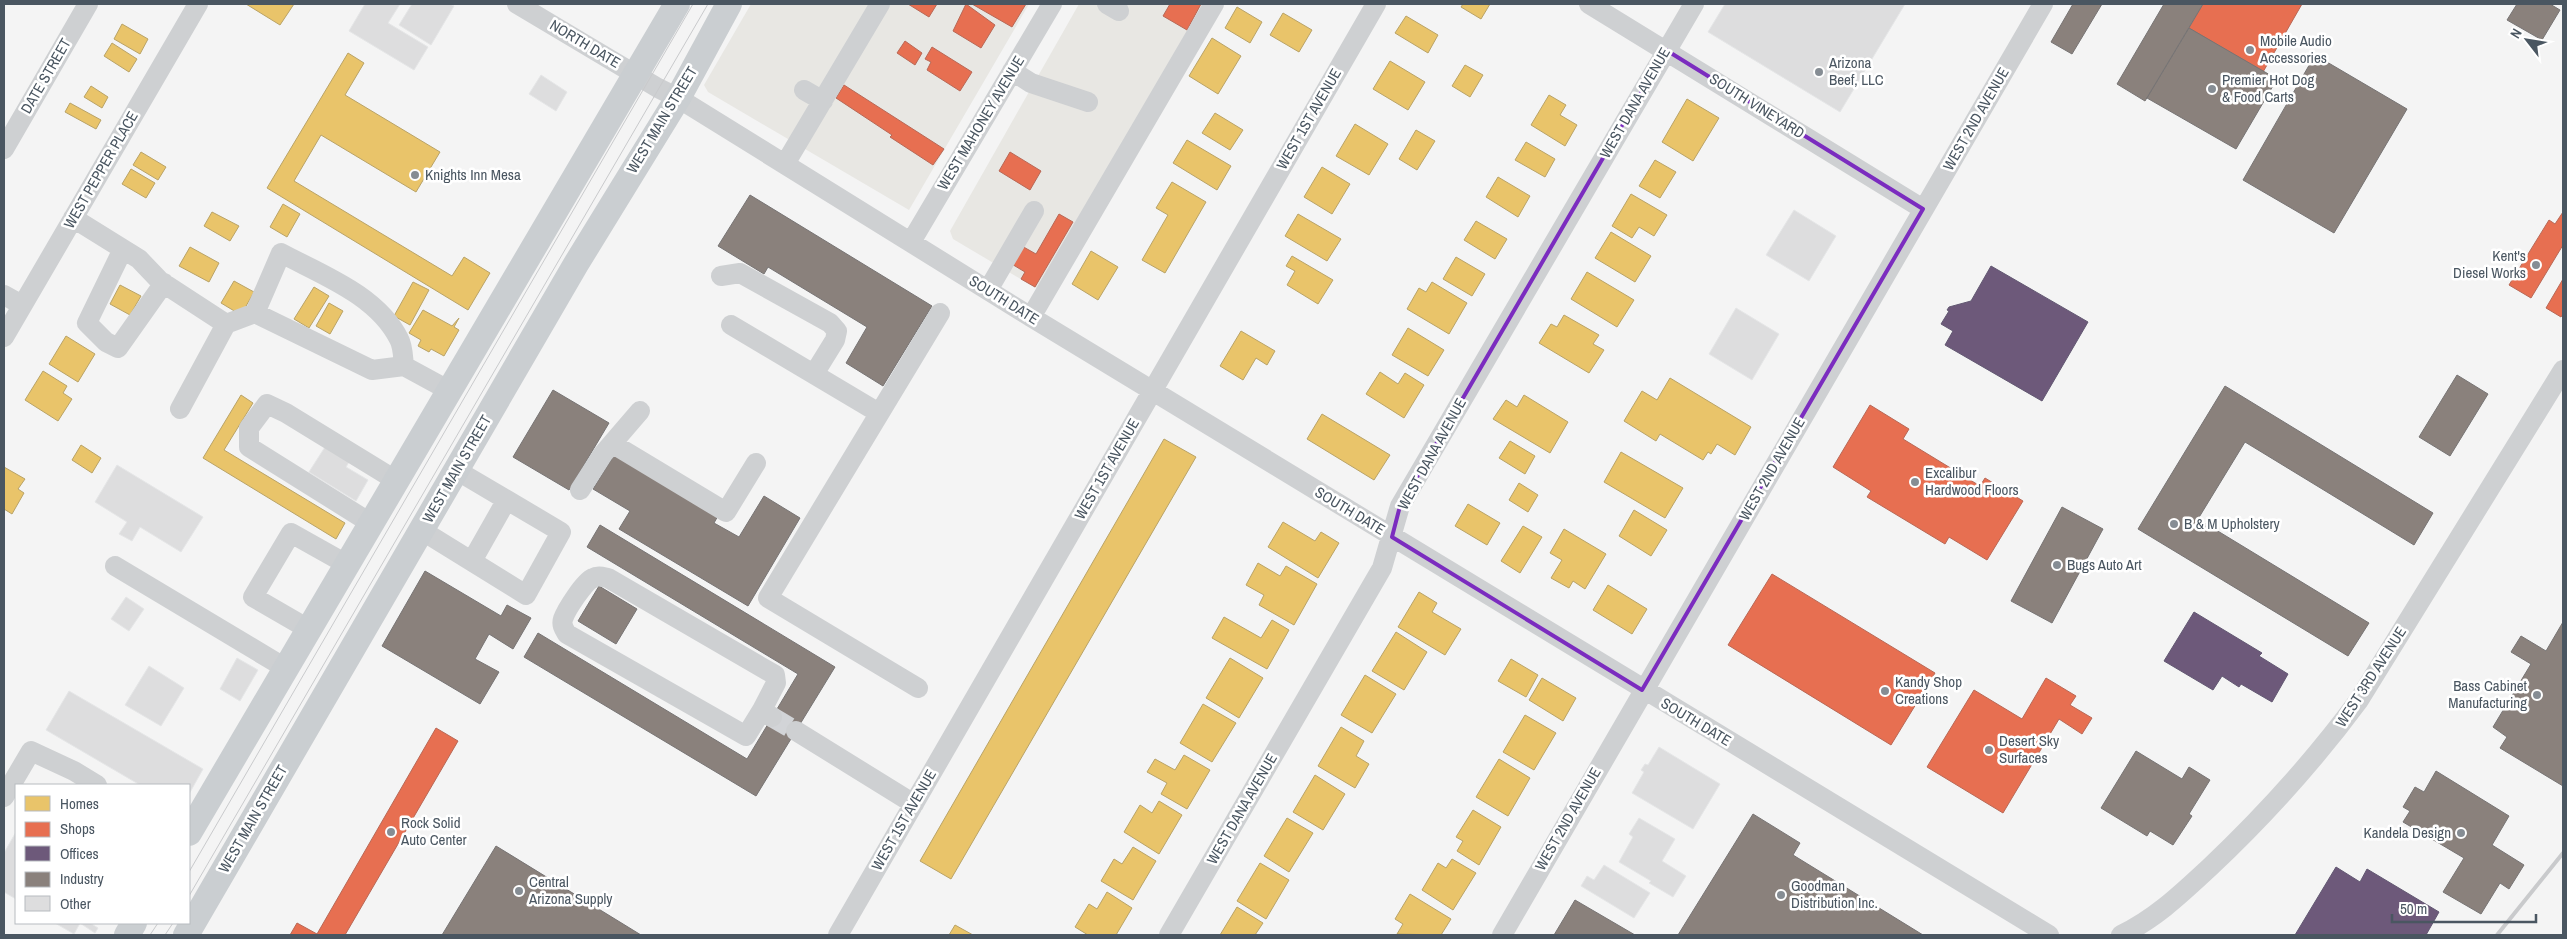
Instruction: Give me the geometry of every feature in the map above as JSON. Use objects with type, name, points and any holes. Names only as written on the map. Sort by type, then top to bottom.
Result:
[{"type":"main road","points":[[190,831],[450,391],[644,80],[677,4]]},
{"type":"main road","name":"WEST MAIN STREET","points":[[186,935],[576,264],[678,98],[729,4]]},
{"type":"main road","points":[[126,935],[133,924]]},
{"type":"street","name":"DATE STREET","points":[[4,149],[88,4]]},
{"type":"street","name":"WEST PEPPER PLACE","points":[[4,337],[198,4]]},
{"type":"street","name":"NORTH DATE","points":[[517,4],[644,80]]},
{"type":"street","points":[[785,164],[880,4]]},
{"type":"street","name":"WEST MAHONEY AVENUE","points":[[911,242],[1052,4]]},
{"type":"street","points":[[1031,317],[1214,4]]},
{"type":"street","name":"WEST 1ST AVENUE","points":[[838,935],[1376,4]]},
{"type":"street","name":"SOUTH VINEYARD","points":[[1589,4],[1923,209]]},
{"type":"street","name":"WEST DANA AVENUE","points":[[1169,935],[1382,568],[1400,506],[1694,4]]},
{"type":"street","name":"WEST 2ND AVENUE","points":[[1502,935],[1642,690],[2043,4]]},
{"type":"street","points":[[1012,71],[1032,83],[1088,102]]},
{"type":"street","name":"SOUTH DATE","points":[[644,80],[678,98],[1031,317],[1642,690],[2049,935]]},
{"type":"street","points":[[804,90],[823,101]]},
{"type":"street","points":[[988,290],[1034,211]]},
{"type":"street","points":[[73,218],[140,259],[164,283],[226,324]]},
{"type":"street","points":[[123,249],[87,323],[106,342],[118,348],[164,283]]},
{"type":"street","points":[[180,408],[226,324],[255,313],[281,253],[348,289],[385,317],[400,340],[404,366]]},
{"type":"street","points":[[721,276],[740,273],[756,280],[830,324],[837,331],[836,340],[814,374]]},
{"type":"street","points":[[4,295],[22,305]]},
{"type":"street","points":[[255,313],[372,370],[404,366],[450,391]]},
{"type":"street","points":[[918,688],[768,598],[940,314]]},
{"type":"street","points":[[730,325],[879,413]]},
{"type":"street","name":"WEST 3RD AVENUE","points":[[2121,935],[2134,929],[2177,898],[2250,830],[2321,752],[2359,700],[2563,370]]},
{"type":"street","points":[[372,524],[249,447],[249,428],[267,404],[286,412],[397,481]]},
{"type":"street","points":[[580,490],[603,454],[640,411]]},
{"type":"street","points":[[613,444],[726,512],[756,463]]},
{"type":"street","points":[[421,530],[526,594],[561,532],[456,470]]},
{"type":"street","points":[[472,561],[506,501]]},
{"type":"street","points":[[310,630],[253,597],[291,533],[348,565]]},
{"type":"street","points":[[115,566],[286,669]]},
{"type":"street","points":[[599,576],[608,578],[775,675],[776,683],[767,714],[746,736],[567,634],[563,628],[563,620],[584,586],[592,578],[599,576]]},
{"type":"street","points":[[796,730],[914,804]]},
{"type":"street","points":[[4,797],[31,751],[74,771],[95,784]]},
{"type":"highlighted area","points":[[1666,50],[1923,209],[1642,690],[1392,537],[1400,506]]},
{"type":"shaded area","points":[[751,4],[1029,4],[909,210],[708,92],[704,85]]},
{"type":"shaded area","points":[[1079,4],[1207,4],[1039,290],[953,239],[950,231]]},
{"type":"building: Homes","points":[[246,4],[294,4],[280,25]]},
{"type":"building: Homes","points":[[1463,4],[1490,4],[1481,19],[1461,7]]},
{"type":"building: Homes","points":[[1237,7],[1262,22],[1250,43],[1225,28]]},
{"type":"building: Homes","points":[[1283,13],[1312,30],[1299,52],[1270,35]]},
{"type":"building: Homes","points":[[1406,16],[1438,35],[1428,53],[1395,33]]},
{"type":"building: Homes","points":[[122,24],[148,39],[140,54],[114,39]]},
{"type":"building: Homes","points":[[1212,38],[1241,56],[1218,94],[1189,76]]},
{"type":"building: Homes","points":[[112,43],[137,59],[129,72],[104,56]]},
{"type":"building: Homes","points":[[348,53],[364,63],[345,95],[440,152],[416,192],[321,135],[294,181],[452,276],[464,257],[490,273],[468,310],[267,188]]},
{"type":"building: Homes","points":[[1390,61],[1425,82],[1408,110],[1373,89]]},
{"type":"building: Homes","points":[[1465,65],[1483,75],[1470,97],[1452,86]]},
{"type":"building: Homes","points":[[91,86],[108,97],[102,108],[84,97]]},
{"type":"building: Homes","points":[[1549,95],[1566,105],[1560,115],[1577,125],[1565,146],[1531,125]]},
{"type":"building: Homes","points":[[1687,99],[1719,118],[1693,161],[1662,142]]},
{"type":"building: Homes","points":[[70,103],[101,120],[96,129],[65,112]]},
{"type":"building: Homes","points":[[1215,113],[1243,130],[1230,150],[1202,133]]},
{"type":"building: Homes","points":[[1355,124],[1388,144],[1369,175],[1336,156]]},
{"type":"building: Homes","points":[[1416,130],[1435,141],[1417,170],[1399,159]]},
{"type":"building: Homes","points":[[1187,140],[1231,166],[1217,190],[1173,163]]},
{"type":"building: Homes","points":[[1526,142],[1555,159],[1545,177],[1515,160]]},
{"type":"building: Homes","points":[[141,152],[166,167],[158,180],[133,165]]},
{"type":"building: Homes","points":[[1655,160],[1676,172],[1660,198],[1639,186]]},
{"type":"building: Homes","points":[[1322,167],[1350,184],[1332,214],[1304,197]]},
{"type":"building: Homes","points":[[131,169],[155,183],[146,198],[122,184]]},
{"type":"building: Homes","points":[[1498,177],[1530,196],[1518,217],[1486,197]]},
{"type":"building: Homes","points":[[1172,182],[1206,202],[1165,273],[1142,260],[1168,215],[1156,208]]},
{"type":"building: Homes","points":[[1631,194],[1667,215],[1654,236],[1639,227],[1632,238],[1612,226]]},
{"type":"building: Homes","points":[[283,204],[300,214],[287,237],[270,227]]},
{"type":"building: Homes","points":[[212,212],[239,226],[230,241],[204,226]]},
{"type":"building: Homes","points":[[1298,214],[1341,239],[1327,261],[1285,236]]},
{"type":"building: Homes","points":[[1476,221],[1507,239],[1495,259],[1464,240]]},
{"type":"building: Homes","points":[[1611,232],[1651,256],[1635,282],[1595,258]]},
{"type":"building: Homes","points":[[190,247],[219,263],[209,282],[179,266]]},
{"type":"building: Homes","points":[[1091,251],[1118,267],[1098,300],[1072,284]]},
{"type":"building: Homes","points":[[1292,256],[1333,280],[1318,304],[1287,285],[1295,271],[1286,266]]},
{"type":"building: Homes","points":[[1456,257],[1485,274],[1472,296],[1443,279]]},
{"type":"building: Homes","points":[[1587,272],[1634,300],[1617,327],[1571,299]]},
{"type":"building: Homes","points":[[234,281],[254,292],[241,315],[221,303]]},
{"type":"building: Homes","points":[[413,282],[429,290],[410,325],[394,316]]},
{"type":"building: Homes","points":[[1432,282],[1467,303],[1449,334],[1407,309],[1419,288],[1426,292]]},
{"type":"building: Homes","points":[[120,285],[141,296],[130,315],[110,304]]},
{"type":"building: Homes","points":[[314,287],[329,296],[309,328],[294,319]]},
{"type":"building: Homes","points":[[329,303],[343,311],[330,334],[316,326]]},
{"type":"building: Homes","points":[[423,310],[452,326],[459,318],[454,327],[459,330],[444,356],[431,349],[429,352],[418,346],[421,340],[409,333]]},
{"type":"building: Homes","points":[[1564,315],[1599,335],[1593,344],[1604,350],[1589,373],[1539,343],[1551,324],[1557,327]]},
{"type":"building: Homes","points":[[1408,328],[1444,350],[1428,376],[1392,355]]},
{"type":"building: Homes","points":[[1241,331],[1275,351],[1267,365],[1256,358],[1243,380],[1220,366]]},
{"type":"building: Homes","points":[[66,336],[95,354],[78,382],[49,364]]},
{"type":"building: Homes","points":[[43,371],[67,386],[63,393],[72,399],[58,421],[25,400]]},
{"type":"building: Homes","points":[[1380,372],[1398,384],[1405,373],[1424,385],[1404,418],[1366,394]]},
{"type":"building: Homes","points":[[1670,378],[1751,427],[1735,455],[1717,444],[1711,454],[1708,452],[1703,460],[1660,434],[1656,441],[1624,421],[1642,391],[1657,400]]},
{"type":"building: Homes","points":[[241,395],[253,403],[224,450],[345,523],[336,539],[203,458]]},
{"type":"building: Homes","points":[[1524,395],[1568,422],[1550,453],[1493,419],[1506,400],[1517,407]]},
{"type":"building: Homes","points":[[1322,414],[1390,455],[1374,480],[1307,439]]},
{"type":"building: Homes","points":[[1164,439],[1196,457],[951,879],[920,861]]},
{"type":"building: Homes","points":[[1510,441],[1535,456],[1525,474],[1499,458]]},
{"type":"building: Homes","points":[[81,445],[101,458],[92,473],[72,460]]},
{"type":"building: Homes","points":[[1621,452],[1683,488],[1665,518],[1604,482]]},
{"type":"building: Homes","points":[[4,467],[25,479],[18,489],[24,493],[12,514],[4,509]]},
{"type":"building: Homes","points":[[1519,483],[1538,495],[1528,512],[1509,500]]},
{"type":"building: Homes","points":[[1468,504],[1500,523],[1487,545],[1455,526]]},
{"type":"building: Homes","points":[[1634,510],[1667,530],[1651,556],[1619,536]]},
{"type":"building: Homes","points":[[1283,522],[1315,541],[1321,532],[1339,543],[1318,578],[1268,547]]},
{"type":"building: Homes","points":[[1523,526],[1542,537],[1520,573],[1501,561]]},
{"type":"building: Homes","points":[[1564,529],[1606,554],[1585,589],[1573,581],[1569,588],[1551,578],[1562,560],[1550,553]]},
{"type":"building: Homes","points":[[1258,563],[1280,576],[1286,566],[1317,584],[1294,625],[1259,605],[1264,595],[1246,585]]},
{"type":"building: Homes","points":[[1608,585],[1647,609],[1632,634],[1593,610]]},
{"type":"building: Homes","points":[[1419,592],[1437,603],[1432,612],[1461,629],[1445,655],[1398,627]]},
{"type":"building: Homes","points":[[1224,617],[1261,638],[1272,620],[1289,630],[1267,669],[1212,638]]},
{"type":"building: Homes","points":[[1396,632],[1427,652],[1404,690],[1372,671]]},
{"type":"building: Homes","points":[[1230,658],[1263,678],[1239,718],[1206,698]]},
{"type":"building: Homes","points":[[1511,659],[1538,675],[1526,697],[1498,681]]},
{"type":"building: Homes","points":[[1365,675],[1396,694],[1372,733],[1341,715]]},
{"type":"building: Homes","points":[[1542,678],[1576,698],[1563,721],[1529,700]]},
{"type":"building: Homes","points":[[1203,704],[1236,723],[1212,762],[1180,743]]},
{"type":"building: Homes","points":[[1525,715],[1556,733],[1534,770],[1503,752]]},
{"type":"building: Homes","points":[[1341,727],[1364,741],[1356,756],[1369,764],[1355,788],[1318,766]]},
{"type":"building: Homes","points":[[1184,755],[1210,770],[1187,809],[1161,794],[1167,783],[1147,772],[1155,759],[1175,770]]},
{"type":"building: Homes","points":[[1499,759],[1530,778],[1508,816],[1476,797]]},
{"type":"building: Homes","points":[[1315,775],[1345,794],[1323,830],[1293,812]]},
{"type":"building: Homes","points":[[1159,801],[1182,815],[1159,854],[1124,832],[1140,805],[1152,813]]},
{"type":"building: Homes","points":[[1473,810],[1501,827],[1479,865],[1457,851],[1463,841],[1456,837]]},
{"type":"building: Homes","points":[[1287,818],[1313,833],[1289,872],[1264,856]]},
{"type":"building: Homes","points":[[1133,847],[1156,861],[1133,900],[1101,881],[1114,859],[1122,864]]},
{"type":"building: Homes","points":[[1452,859],[1476,873],[1453,910],[1422,890],[1438,863],[1446,868]]},
{"type":"building: Homes","points":[[1260,863],[1289,880],[1266,919],[1237,901]]},
{"type":"building: Homes","points":[[1107,892],[1132,908],[1116,935],[1088,935],[1075,927],[1089,904],[1097,909]]},
{"type":"building: Homes","points":[[1410,894],[1451,919],[1441,935],[1397,934],[1403,924],[1395,919]]},
{"type":"building: Homes","points":[[1237,907],[1263,923],[1255,935],[1220,935]]},
{"type":"building: Homes","points":[[955,925],[973,935],[949,935]]},
{"type":"building: Shops","points":[[908,4],[937,4],[929,17]]},
{"type":"building: Shops","points":[[966,4],[995,25],[981,48],[953,31]]},
{"type":"building: Shops","points":[[972,4],[1026,4],[1012,27]]},
{"type":"building: Shops","points":[[1170,4],[1201,4],[1187,30],[1163,16]]},
{"type":"building: Shops","name":"Mobile Audio Accessories","points":[[2203,4],[2302,4],[2263,72],[2189,28]]},
{"type":"building: Shops","points":[[905,41],[922,53],[915,65],[897,53]]},
{"type":"building: Shops","points":[[932,47],[972,72],[960,91],[927,70],[931,62],[925,59]]},
{"type":"building: Shops","points":[[844,85],[944,149],[933,165],[836,98]]},
{"type":"building: Shops","points":[[1010,152],[1041,171],[1030,190],[999,171]]},
{"type":"building: Shops","name":"Kent's Diesel Works","points":[[2563,212],[2563,245],[2531,298],[2509,285],[2549,220],[2555,224]]},
{"type":"building: Shops","points":[[1059,214],[1073,222],[1035,287],[1021,279],[1025,272],[1010,263],[1020,245],[1036,254]]},
{"type":"building: Shops","name":"Kent's Diesel Works","points":[[2563,279],[2563,314],[2561,317],[2546,308]]},
{"type":"building: Shops","name":"Excalibur Hardwood Floors","points":[[1870,405],[1909,429],[1903,439],[1980,486],[1985,478],[2023,501],[1987,560],[1949,537],[1945,544],[1867,497],[1871,491],[1833,467]]},
{"type":"building: Shops","points":[[1772,574],[1935,673],[1891,745],[1728,645]]},
{"type":"building: Shops","name":"Desert Sky Surfaces","points":[[2046,678],[2076,696],[2070,705],[2092,718],[2082,734],[2059,719],[2003,813],[1927,767],[1974,690],[2022,719]]},
{"type":"building: Shops","name":"Rock Solid Auto Center","points":[[436,728],[458,741],[345,935],[290,935],[297,923],[317,934]]},
{"type":"building: Offices","points":[[1991,266],[2088,322],[2042,401],[1945,345],[1953,331],[1941,324],[1949,311],[1947,310],[1949,307],[1971,301]]},
{"type":"building: Offices","points":[[2194,612],[2262,653],[2259,656],[2288,674],[2272,702],[2241,684],[2239,687],[2222,676],[2213,690],[2164,661]]},
{"type":"building: Offices","points":[[2336,867],[2360,882],[2367,869],[2439,912],[2426,935],[2295,935]]},
{"type":"building: Industry","points":[[2073,4],[2102,4],[2072,54],[2051,42]]},
{"type":"building: Industry","points":[[2164,4],[2203,4],[2145,101],[2117,84]]},
{"type":"building: Industry","points":[[2517,4],[2550,4],[2560,10],[2542,40],[2507,20]]},
{"type":"building: Industry","name":"Premier Hot Dog & Food Carts","points":[[2189,28],[2277,79],[2236,149],[2147,98]]},
{"type":"building: Industry","points":[[2315,55],[2407,109],[2334,233],[2243,180]]},
{"type":"building: Industry","points":[[750,195],[932,306],[883,386],[846,363],[867,327],[768,267],[764,274],[718,246]]},
{"type":"building: Industry","points":[[2457,375],[2488,394],[2450,456],[2419,437]]},
{"type":"building: Industry","name":"B & M Upholstery","points":[[2225,386],[2433,513],[2414,545],[2245,442],[2198,519],[2369,623],[2348,656],[2138,529]]},
{"type":"building: Industry","points":[[553,390],[609,423],[569,490],[513,457]]},
{"type":"building: Industry","points":[[616,452],[719,514],[714,523],[739,537],[764,496],[800,518],[748,606],[619,529],[630,511],[593,489]]},
{"type":"building: Industry","name":"Bugs Auto Art","points":[[2062,507],[2103,529],[2052,623],[2011,601]]},
{"type":"building: Industry","points":[[600,525],[835,667],[756,796],[524,657],[538,633],[747,759],[798,674],[587,547]]},
{"type":"building: Industry","points":[[425,571],[501,616],[507,605],[531,618],[513,649],[489,634],[475,659],[499,672],[480,704],[382,646]]},
{"type":"building: Industry","points":[[599,586],[637,609],[616,644],[578,621]]},
{"type":"building: Industry","name":"Bass Cabinet Manufacturing","points":[[2563,622],[2563,786],[2500,748],[2507,737],[2493,727],[2531,664],[2511,652],[2521,636],[2546,651]]},
{"type":"building: Industry","points":[[2136,751],[2182,779],[2189,767],[2210,780],[2189,814],[2192,816],[2173,845],[2150,831],[2147,836],[2101,808]]},
{"type":"building: Industry","name":"Kandela Design","points":[[2436,771],[2509,816],[2492,845],[2524,865],[2509,889],[2500,883],[2481,914],[2443,892],[2464,858],[2403,822],[2410,811],[2403,807],[2415,787],[2424,792]]},
{"type":"building: Industry","name":"Goodman Distribution Inc.","points":[[1753,814],[1800,843],[1793,855],[1923,935],[1678,935]]},
{"type":"building: Industry","name":"Central Arizona Supply","points":[[496,846],[641,935],[442,935]]},
{"type":"building: Industry","points":[[1575,900],[1635,935],[1554,935]]},
{"type":"building: Other","points":[[365,4],[400,4],[388,23],[428,47],[414,70],[349,31]]},
{"type":"building: Other","points":[[412,4],[450,4],[454,6],[431,45],[399,25]]},
{"type":"building: Other","name":"Arizona Beef, LLC","points":[[1725,4],[1905,4],[1840,112],[1708,32]]},
{"type":"building: Other","points":[[541,75],[567,92],[556,111],[529,94]]},
{"type":"building: Other","points":[[1794,210],[1836,236],[1809,281],[1766,255]]},
{"type":"building: Other","points":[[1736,308],[1779,334],[1752,380],[1709,354]]},
{"type":"building: Other","points":[[325,447],[349,462],[346,467],[368,480],[356,501],[309,472]]},
{"type":"building: Other","points":[[117,465],[203,517],[181,552],[140,527],[132,541],[119,534],[127,522],[95,502]]},
{"type":"building: Other","points":[[126,597],[144,609],[129,631],[111,619]]},
{"type":"building: Other","points":[[237,658],[258,670],[240,701],[220,689]]},
{"type":"building: Other","points":[[149,666],[184,688],[161,726],[125,705]]},
{"type":"building: Other","points":[[69,691],[203,769],[190,792],[190,784],[138,784],[46,730]]},
{"type":"building: Other","points":[[1659,747],[1720,784],[1693,829],[1632,793],[1644,772],[1641,770],[1645,764],[1648,765]]},
{"type":"building: Other","points":[[1639,818],[1675,839],[1662,861],[1686,876],[1673,897],[1619,862],[1633,837],[1629,834]]},
{"type":"building: Other","points":[[15,834],[15,898],[4,892],[4,853]]},
{"type":"building: Other","points":[[1604,865],[1650,893],[1634,918],[1581,886],[1587,876],[1594,880]]},
{"type":"building: Other","points":[[57,924],[79,924],[74,934]]},
{"type":"building: Other","points":[[82,924],[92,924],[98,928],[95,933]]},
{"type":"tunnel","points":[[772,717],[796,731]]},
{"type":"tram line","points":[[190,870],[693,4]]},
{"type":"tram line","points":[[190,894],[708,4]]},
{"type":"tram line","points":[[150,935],[157,924]]},
{"type":"tram line","points":[[165,935],[172,924]]},
{"type":"railway","points":[[2497,935],[2563,853]]},
{"type":"place","name":"Mobile Audio Accessories","points":[[2250,50]]},
{"type":"place","name":"Arizona Beef, LLC","points":[[1819,72]]},
{"type":"place","name":"Premier Hot Dog & Food Carts","points":[[2212,89]]},
{"type":"place","name":"Knights Inn Mesa","points":[[415,175]]},
{"type":"place","name":"Kent's Diesel Works","points":[[2536,265]]},
{"type":"place","name":"Excalibur Hardwood Floors","points":[[1915,482]]},
{"type":"place","name":"B & M Upholstery","points":[[2174,524]]},
{"type":"place","name":"Bugs Auto Art","points":[[2057,565]]},
{"type":"place","name":"Kandy Shop Creations","points":[[1885,691]]},
{"type":"place","name":"Bass Cabinet Manufacturing","points":[[2537,695]]},
{"type":"place","name":"Desert Sky Surfaces","points":[[1989,750]]},
{"type":"place","name":"Rock Solid Auto Center","points":[[391,832]]},
{"type":"place","name":"Kandela Design","points":[[2461,833]]},
{"type":"place","name":"Central Arizona Supply","points":[[519,891]]},
{"type":"place","name":"Goodman Distribution Inc.","points":[[1781,895]]}]
